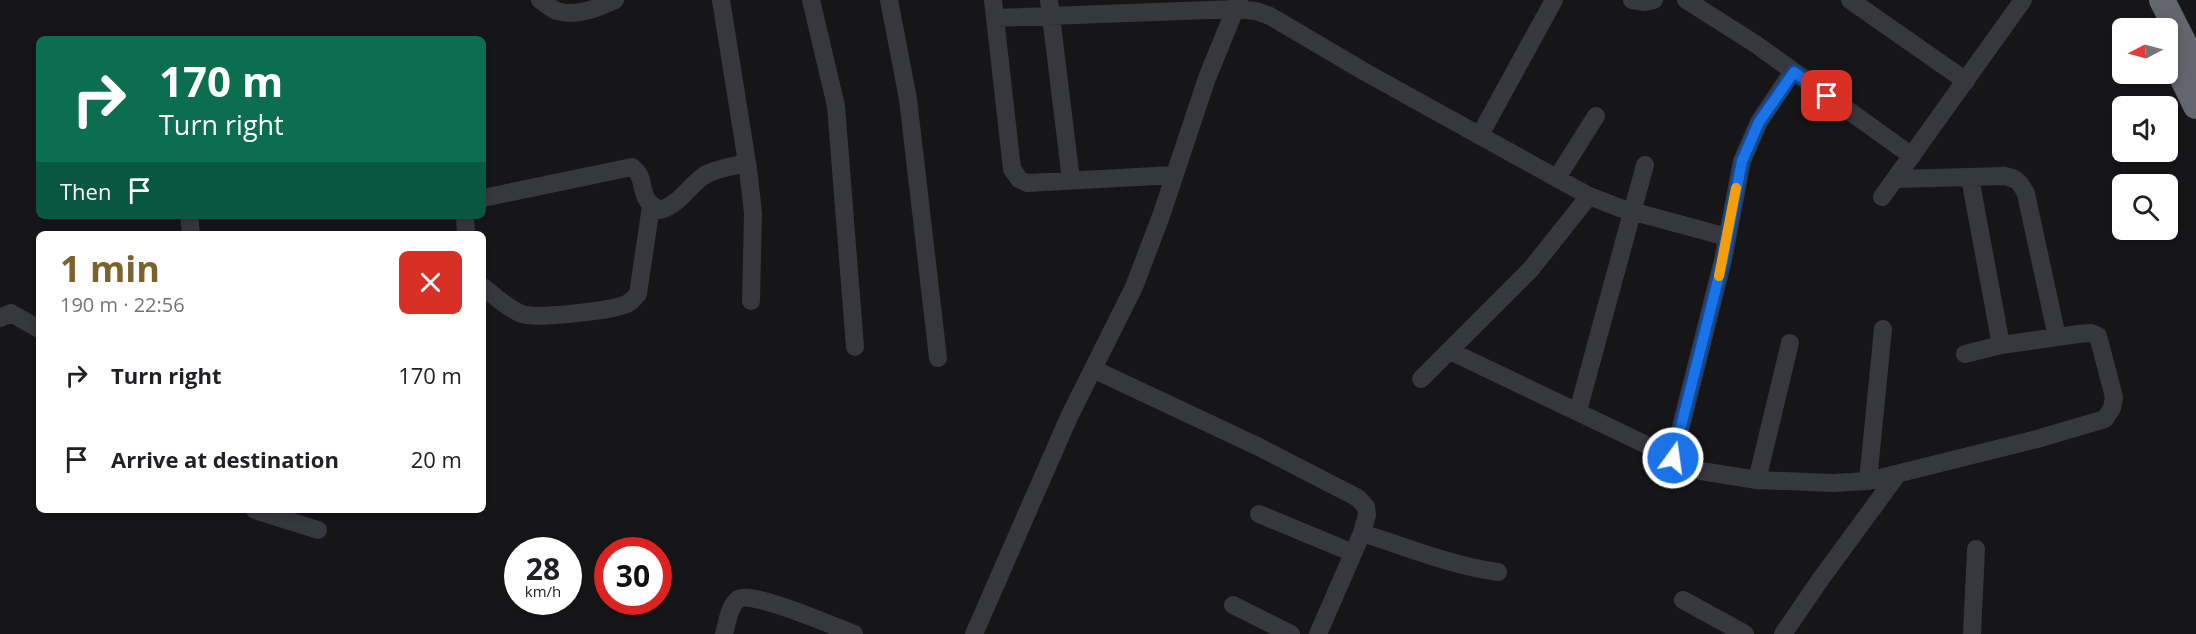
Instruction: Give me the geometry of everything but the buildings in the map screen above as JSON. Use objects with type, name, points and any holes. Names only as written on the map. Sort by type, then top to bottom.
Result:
[{"type":"highway","points":[[2144,0],[2153,18]]},
{"type":"highway","points":[[2162,0],[2183,52],[2196,106]]},
{"type":"street","points":[[540,0],[556,11],[571,12],[592,10],[615,0]]},
{"type":"street","points":[[721,0],[753,213],[751,301]]},
{"type":"street","points":[[811,0],[836,106],[855,347]]},
{"type":"street","points":[[889,0],[908,99],[938,358]]},
{"type":"street","points":[[1480,135],[1554,0]]},
{"type":"street","points":[[1632,0],[1645,2],[1654,0]]},
{"type":"street","points":[[1686,0],[1794,72],[1912,156]]},
{"type":"street","points":[[1850,0],[1966,81]]},
{"type":"street","points":[[1882,197],[2023,0]]},
{"type":"street","points":[[974,634],[1069,417],[1134,287],[1207,78],[1237,5]]},
{"type":"street","points":[[1174,175],[1027,183],[1019,179],[1012,169],[994,9],[1237,5],[1270,16],[1589,196],[1634,212],[1727,237]]},
{"type":"street","points":[[1050,8],[1071,180]]},
{"type":"street","points":[[1673,458],[1727,237],[1742,161],[1759,122],[1794,72]]},
{"type":"street","points":[[1557,178],[1596,116]]},
{"type":"street","points":[[486,197],[632,166],[638,171],[645,199],[651,206],[660,210],[673,206],[708,173],[747,163]]},
{"type":"street","points":[[1578,411],[1645,165]]},
{"type":"street","points":[[1896,179],[2004,176],[2021,183],[2026,194],[2057,337]]},
{"type":"street","points":[[1970,178],[2001,345]]},
{"type":"street","points":[[1421,379],[1531,269],[1589,196]]},
{"type":"street","points":[[486,289],[521,314],[533,315],[588,312],[632,301],[638,294],[651,206]]},
{"type":"street","points":[[0,318],[11,313],[36,327]]},
{"type":"street","points":[[1868,481],[1883,329]]},
{"type":"street","points":[[1450,351],[1701,471],[1757,480],[1833,483],[1868,481],[2037,439],[2105,419],[2112,408],[2114,397],[2098,336],[2091,333],[2001,345],[1965,354]]},
{"type":"street","points":[[1757,480],[1790,343]]},
{"type":"street","points":[[1093,369],[1258,447],[1358,498],[1366,507],[1367,515],[1362,533],[1318,634]]},
{"type":"street","points":[[1783,634],[1897,475]]},
{"type":"street","points":[[264,513],[318,530]]},
{"type":"street","points":[[1259,514],[1353,553]]},
{"type":"street","points":[[1362,533],[1479,570],[1498,572]]},
{"type":"street","points":[[1972,634],[1976,549]]},
{"type":"street","points":[[724,634],[731,608],[737,599],[746,596],[762,599],[854,634]]},
{"type":"street","points":[[1683,600],[1745,634]]},
{"type":"street","points":[[1233,605],[1291,634]]},
{"type":"slow traffic","points":[[1719,276],[1736,188]]},
{"type":"route","points":[[1673,458],[1723,260],[1736,188],[1749,141],[1759,122],[1794,72],[1827,96]]}]
